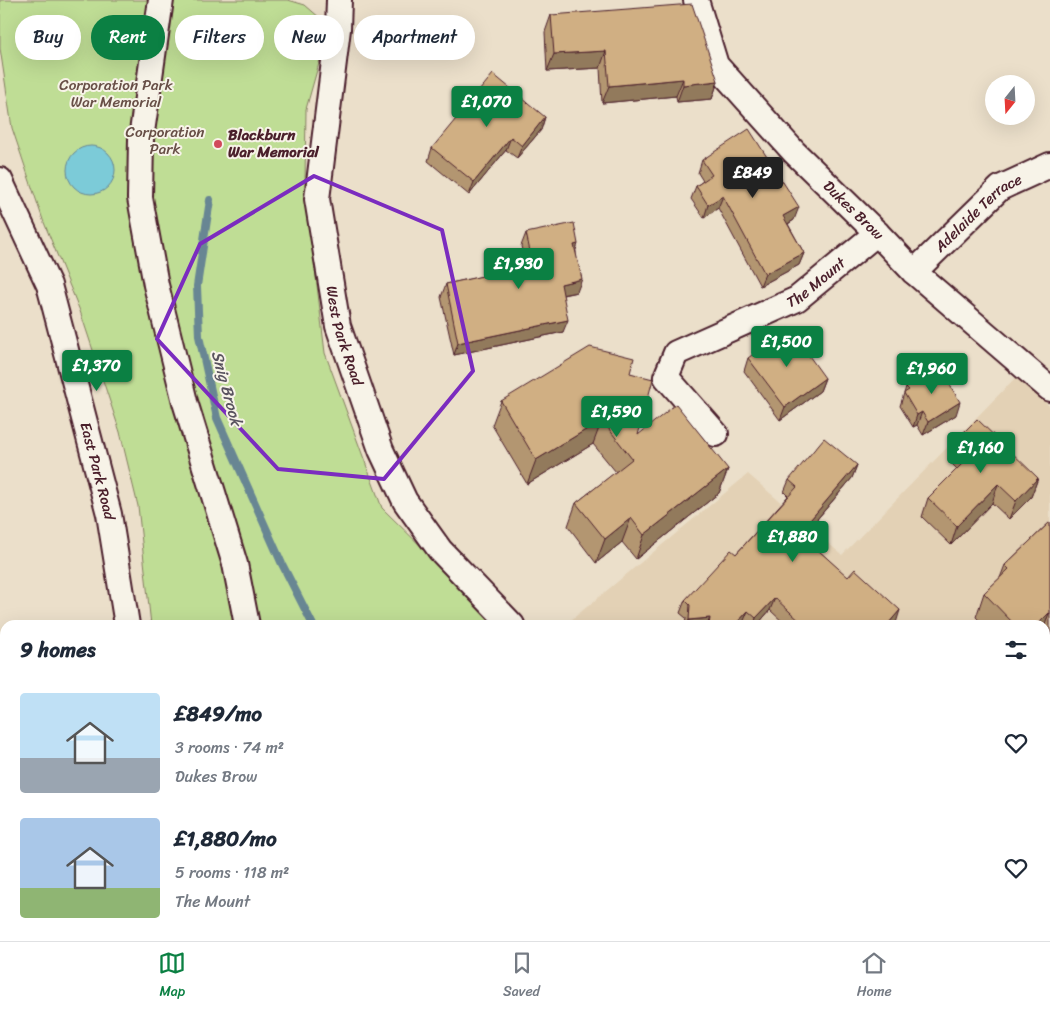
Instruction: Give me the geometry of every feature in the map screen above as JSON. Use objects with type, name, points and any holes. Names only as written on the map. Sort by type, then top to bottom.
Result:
[{"type":"street","points":[[161,0],[141,138],[140,198],[156,285],[185,402],[235,564],[245,620]]},
{"type":"street","name":"West Park Road","points":[[339,0],[338,30],[317,199],[338,326],[381,450],[405,500],[440,550],[507,620]]},
{"type":"street","name":"Dukes Brow","points":[[696,0],[716,65],[794,152],[914,272],[1050,389]]},
{"type":"street","name":"Adelaide Terrace","points":[[914,272],[1000,188],[1050,165]]},
{"type":"street","name":"East Park Road","points":[[0,180],[49,285],[109,514],[126,620]]},
{"type":"street","name":"The Mount","points":[[716,434],[666,377],[676,353],[797,299],[877,233]]},
{"type":"highlighted area","points":[[314,176],[442,230],[473,371],[384,479],[278,469],[157,339],[200,244]]},
{"type":"shaded area","points":[[1018,375],[1050,407],[1050,620],[571,620],[748,474],[842,555]]},
{"type":"green space","name":"Corporation Park","points":[[0,0],[288,0],[305,5],[317,15],[274,15],[274,60],[320,60],[306,109],[305,183],[325,353],[382,508],[496,620],[150,620],[138,506],[120,432],[80,311],[43,220],[12,128],[0,48]]},
{"type":"water","points":[[91,146],[100,148],[108,153],[113,161],[115,170],[113,179],[108,187],[100,192],[91,194],[82,192],[74,187],[69,179],[67,170],[69,161],[74,153],[82,148]]},
{"type":"building","points":[[692,4],[718,81],[683,85],[683,79],[609,86],[606,51],[554,54],[551,15]]},
{"type":"building","points":[[493,74],[545,117],[522,146],[511,137],[474,182],[432,148]]},
{"type":"building","points":[[749,129],[799,207],[783,216],[804,253],[765,274],[723,196],[708,205],[696,186],[712,175],[702,160]]},
{"type":"building","points":[[574,223],[578,244],[574,245],[582,279],[561,284],[568,320],[458,343],[446,284],[533,265],[526,233]]},
{"type":"building","points":[[789,328],[825,378],[785,407],[748,358]]},
{"type":"building","points":[[590,347],[634,358],[630,373],[653,379],[638,435],[676,404],[728,469],[644,535],[631,518],[605,539],[576,503],[632,459],[602,420],[536,460],[501,401]]},
{"type":"building","points":[[939,367],[960,402],[928,422],[922,412],[917,415],[904,393],[909,390],[906,387]]},
{"type":"building","points":[[977,419],[1038,478],[1016,501],[998,484],[957,526],[928,498],[970,456],[955,441]]},
{"type":"building","points":[[824,438],[857,465],[799,533],[848,577],[855,569],[900,610],[891,620],[799,620],[775,598],[756,618],[748,611],[740,620],[710,620],[710,618],[689,620],[690,605],[685,600],[731,550],[736,554],[797,487],[789,480]]},
{"type":"building","points":[[1050,522],[1050,614],[1042,620],[1010,620],[984,593],[1009,569],[1005,565]]},
{"type":"waterway","name":"Snig Brook","points":[[210,200],[197,286],[199,336],[217,418],[282,564],[310,620]]},
{"type":"place","name":"Blackburn War Memorial","points":[[218,144]]},
{"type":"park label","name":"Corporation Park War Memorial","points":[[116,94]]}]
